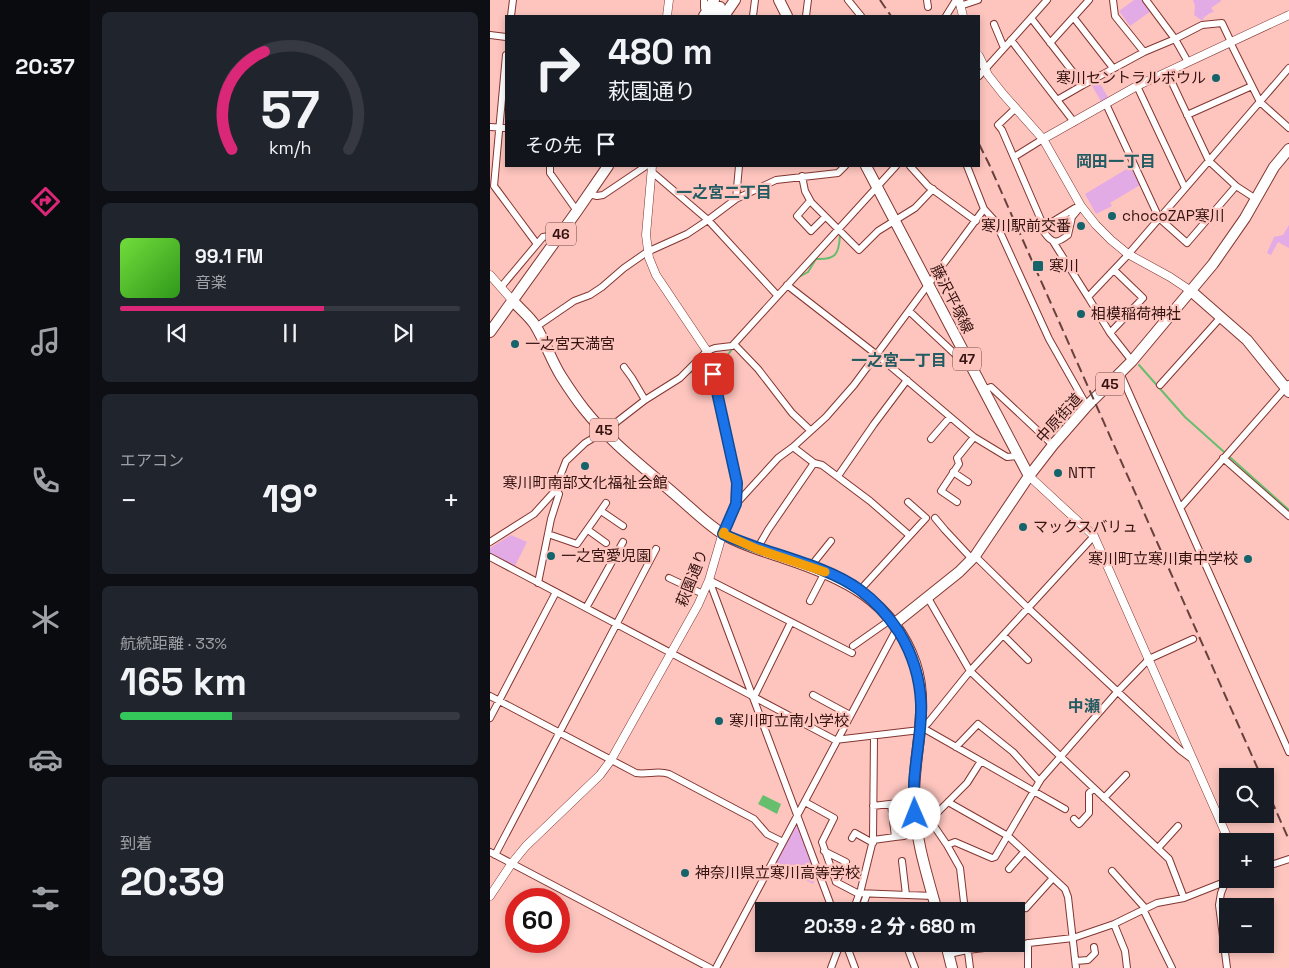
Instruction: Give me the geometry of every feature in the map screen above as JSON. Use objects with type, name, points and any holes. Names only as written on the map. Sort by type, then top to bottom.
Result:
[{"type":"main road","points":[[708,14],[735,0]]},
{"type":"main road","points":[[779,0],[787,15]]},
{"type":"main road","name":"中原街道","points":[[892,622],[928,598],[974,557],[1029,476],[1053,445],[1087,406],[1132,361],[1191,292],[1230,241],[1274,168],[1289,149]]},
{"type":"main road","name":"46","points":[[490,332],[578,211],[607,167]]},
{"type":"main road","name":"47","points":[[866,167],[896,222]]},
{"type":"main road","name":"藤沢平塚線","points":[[896,222],[1029,476]]},
{"type":"main road","points":[[1191,292],[1247,340],[1288,388]]},
{"type":"main road","name":"45","points":[[513,301],[536,327],[561,375],[584,409],[604,431],[636,460],[723,534],[757,549],[825,572],[860,590],[892,622],[906,644],[916,670],[920,695],[922,729],[914,774],[914,801],[919,841],[935,902]]},
{"type":"main road","points":[[948,952],[952,968]]},
{"type":"street","points":[[511,15],[513,0]]},
{"type":"street","points":[[667,15],[668,0]]},
{"type":"street","points":[[704,0],[704,8],[708,14]]},
{"type":"street","points":[[754,15],[755,0]]},
{"type":"street","points":[[806,15],[808,0]]},
{"type":"street","points":[[848,0],[860,15]]},
{"type":"street","points":[[947,15],[959,2],[978,0]]},
{"type":"street","points":[[980,75],[1047,0]]},
{"type":"street","points":[[1050,43],[1089,0]]},
{"type":"street","points":[[1113,0],[1116,16],[1144,52]]},
{"type":"street","points":[[1146,0],[1175,39],[1188,62]]},
{"type":"street","points":[[959,2],[963,15]]},
{"type":"street","points":[[1014,157],[1137,86],[1289,15]]},
{"type":"street","points":[[1031,18],[1083,86]]},
{"type":"street","points":[[1074,18],[1113,68]]},
{"type":"street","points":[[1057,100],[1144,52],[1202,25],[1222,23],[1260,102],[1289,128]]},
{"type":"street","points":[[994,24],[1004,48]]},
{"type":"street","points":[[490,35],[505,37]]},
{"type":"street","points":[[1011,40],[1074,122]]},
{"type":"street","points":[[980,58],[985,69],[1003,94],[1043,139],[1082,206],[1096,225],[1128,254],[1163,273],[1191,292]]},
{"type":"street","points":[[1088,297],[1114,270],[1289,68]]},
{"type":"street","points":[[1167,72],[1208,161],[1236,186],[1256,199]]},
{"type":"street","points":[[505,79],[503,128],[494,186],[537,244]]},
{"type":"street","points":[[1137,86],[1185,188]]},
{"type":"street","points":[[1187,115],[1252,86]]},
{"type":"street","points":[[1106,104],[1158,218],[1187,242],[1236,186]]},
{"type":"street","points":[[1016,108],[998,125],[1014,157],[1044,227],[1044,232],[1054,243],[1110,333],[1132,361]]},
{"type":"street","points":[[490,127],[503,128]]},
{"type":"street","points":[[550,167],[550,173],[578,211]]},
{"type":"street","points":[[736,199],[739,167]]},
{"type":"street","points":[[536,327],[574,301],[602,288],[624,268],[647,252],[687,234],[736,199],[776,180],[838,173],[844,167]]},
{"type":"street","points":[[538,583],[556,491],[563,467],[570,456],[645,400],[680,378],[707,351],[715,348],[727,348],[734,344],[777,295],[839,232],[895,167]]},
{"type":"street","points":[[911,167],[933,189],[976,221]]},
{"type":"street","points":[[967,167],[984,209],[995,221],[1050,339],[1087,406]]},
{"type":"street","points":[[589,194],[603,195],[650,168],[708,220],[777,295]]},
{"type":"street","name":"萩園通り","points":[[490,896],[512,863],[539,831],[600,775],[610,760],[703,594],[723,534],[736,504],[735,473],[707,351],[656,275],[647,252],[646,236],[650,168]]},
{"type":"street","points":[[802,176],[805,191],[810,201],[859,250],[878,231],[896,222],[915,208],[933,189]]},
{"type":"street","points":[[810,201],[797,216],[811,231],[825,217]]},
{"type":"street","points":[[1044,227],[1075,208],[1082,206]]},
{"type":"street","points":[[1054,243],[1068,235],[1072,217],[1082,206]]},
{"type":"street","points":[[736,504],[773,463],[826,418],[877,355],[984,209]]},
{"type":"street","points":[[501,287],[543,237],[558,238]]},
{"type":"street","points":[[1110,333],[1143,298],[1114,270]]},
{"type":"street","points":[[490,275],[513,301]]},
{"type":"street","points":[[787,285],[877,355],[974,437],[1007,457],[1018,456]]},
{"type":"street","points":[[909,311],[956,354],[964,355]]},
{"type":"street","points":[[1160,385],[1221,317]]},
{"type":"street","points":[[734,344],[758,369],[792,413],[810,430]]},
{"type":"street","points":[[624,367],[645,400]]},
{"type":"street","points":[[1120,373],[1289,752]]},
{"type":"street","points":[[838,476],[907,380]]},
{"type":"street","points":[[983,390],[991,387],[1053,445]]},
{"type":"street","points":[[1180,507],[1288,388]]},
{"type":"street","points":[[931,439],[950,417]]},
{"type":"street","points":[[958,502],[941,491],[959,464],[957,458],[974,437]]},
{"type":"street","points":[[793,447],[814,463],[822,465],[838,476],[909,535]]},
{"type":"street","points":[[1225,456],[1289,516]]},
{"type":"street","points":[[757,549],[814,463]]},
{"type":"street","points":[[954,472],[968,482]]},
{"type":"street","points":[[1029,476],[1094,536],[1225,833]]},
{"type":"street","points":[[490,542],[534,514],[556,491]]},
{"type":"street","points":[[860,590],[926,518],[915,505],[908,502]]},
{"type":"street","points":[[548,534],[577,544],[606,503]]},
{"type":"street","points":[[601,510],[623,526]]},
{"type":"street","points":[[937,522],[953,543],[974,557],[1180,750],[1192,759]]},
{"type":"street","points":[[588,530],[606,543]]},
{"type":"street","points":[[490,558],[837,740],[875,737],[922,729],[970,671],[1094,536]]},
{"type":"street","points":[[586,608],[623,542]]},
{"type":"street","points":[[813,568],[826,544]]},
{"type":"street","points":[[656,549],[493,853],[710,968]]},
{"type":"street","points":[[618,551],[629,558]]},
{"type":"street","points":[[810,597],[825,572]]},
{"type":"street","points":[[669,578],[678,586],[703,594]]},
{"type":"street","points":[[709,580],[852,653]]},
{"type":"street","points":[[709,580],[830,902]]},
{"type":"street","points":[[490,718],[556,592]]},
{"type":"street","points":[[928,598],[970,671],[1169,859],[1184,898]]},
{"type":"street","points":[[754,697],[791,622]]},
{"type":"street","points":[[716,968],[895,632],[892,622],[857,645]]},
{"type":"street","points":[[1003,635],[1028,660]]},
{"type":"street","points":[[947,845],[953,840],[992,858],[995,857],[1039,781],[1118,691],[1148,659],[1193,639]]},
{"type":"street","points":[[816,695],[834,703],[850,715]]},
{"type":"street","points":[[490,696],[610,760],[642,774],[659,772],[669,774],[754,819],[767,834],[783,842]]},
{"type":"street","points":[[956,747],[978,724],[1013,752],[1039,781]]},
{"type":"street","points":[[922,729],[1065,809]]},
{"type":"street","points":[[862,902],[875,840],[875,737]]},
{"type":"street","points":[[930,820],[967,784],[981,761]]},
{"type":"street","points":[[1104,798],[1126,775]]},
{"type":"street","points":[[914,788],[930,820],[960,868],[965,902]]},
{"type":"street","points":[[1074,820],[1079,824],[1089,813],[1085,807],[1088,793],[1094,788]]},
{"type":"street","points":[[876,806],[914,801]]},
{"type":"street","points":[[805,802],[834,818],[822,842],[836,882],[863,893],[933,896]]},
{"type":"street","points":[[948,802],[1008,836],[1067,892],[1076,965],[1088,960],[1095,953],[1094,947]]},
{"type":"street","points":[[891,804],[895,837]]},
{"type":"street","points":[[1158,848],[1178,826]]},
{"type":"street","points":[[852,838],[855,833],[875,840],[904,836]]},
{"type":"street","points":[[824,851],[846,862],[836,882]]},
{"type":"street","points":[[1009,869],[1024,852]]},
{"type":"street","points":[[1274,864],[1289,859]]},
{"type":"street","points":[[905,864],[906,895]]},
{"type":"street","points":[[1112,871],[1124,879],[1132,888],[1144,908],[1172,968]]},
{"type":"street","points":[[1026,908],[1053,878]]},
{"type":"street","points":[[1025,944],[1073,938],[1114,924],[1157,903],[1184,898],[1219,884]]},
{"type":"street","points":[[1225,888],[1219,906],[1227,968]]},
{"type":"street","points":[[858,902],[863,893]]},
{"type":"street","points":[[1114,924],[1125,951],[1127,968]]},
{"type":"street","points":[[1028,944],[1028,968]]},
{"type":"street","points":[[831,968],[837,952]]},
{"type":"street","points":[[849,952],[855,968]]},
{"type":"street","points":[[909,952],[915,968]]},
{"type":"street","points":[[968,952],[970,968]]},
{"type":"shaded area","points":[[1134,0],[1142,0],[1151,11],[1130,26],[1119,11]]},
{"type":"shaded area","points":[[1193,0],[1221,1],[1211,8],[1214,12],[1203,18],[1204,20],[1201,20],[1194,15],[1195,6]]},
{"type":"shaded area","points":[[1098,80],[1109,99],[1102,103],[1091,84]]},
{"type":"shaded area","points":[[1130,167],[1140,185],[1110,203],[1112,206],[1096,214],[1085,194]]},
{"type":"shaded area","points":[[1289,225],[1289,248],[1278,242],[1271,255],[1267,253],[1274,237],[1283,235]]},
{"type":"shaded area","points":[[511,535],[527,542],[515,566],[490,553],[490,548]]},
{"type":"shaded area","points":[[763,795],[781,804],[777,814],[758,804]]},
{"type":"shaded area","points":[[797,825],[817,876],[813,884],[775,864]]},
{"type":"waterway","points":[[799,277],[808,272],[816,259],[832,257],[835,254],[839,247],[840,235]]},
{"type":"waterway","points":[[715,371],[733,348]]},
{"type":"waterway","points":[[1139,365],[1185,417],[1289,510]]},
{"type":"waterway","points":[[690,372],[710,375]]},
{"type":"railway","points":[[880,0],[890,15]]},
{"type":"railway","points":[[980,146],[1257,768]]},
{"type":"railway","points":[[1274,806],[1289,840]]},
{"type":"slow traffic","points":[[724,532],[723,534],[757,549],[825,572]]},
{"type":"place","name":"寒川セントラルボウル","points":[[1216,78]]},
{"type":"place","name":"chocoZAP寒川","points":[[1112,216]]},
{"type":"place","name":"寒川駅前交番","points":[[1081,226]]},
{"type":"place","name":"寒川","points":[[1038,266]]},
{"type":"place","name":"相模稲荷神社","points":[[1081,314]]},
{"type":"place","name":"一之宮天満宮","points":[[515,344]]},
{"type":"place","name":"寒川町南部文化福祉会館","points":[[585,466]]},
{"type":"place","name":"NTT","points":[[1058,473]]},
{"type":"place","name":"マックスバリュ","points":[[1023,527]]},
{"type":"place","name":"一之宮愛児園","points":[[551,556]]},
{"type":"place","name":"寒川町立寒川東中学校","points":[[1248,559]]},
{"type":"place","name":"寒川町立南小学校","points":[[719,721]]},
{"type":"place","name":"神奈川県立寒川高等学校","points":[[685,873]]},
{"type":"district","name":"岡田一丁目","points":[[1116,161]]},
{"type":"district","name":"一之宮二丁目","points":[[724,192]]},
{"type":"district","name":"一之宮一丁目","points":[[899,360]]},
{"type":"district","name":"中瀬","points":[[1084,706]]},
{"type":"route","points":[[713,374],[737,483],[736,504],[723,534],[757,549],[825,572],[860,590],[894,624],[915,663],[920,686],[921,707],[914,774],[915,814]]}]
